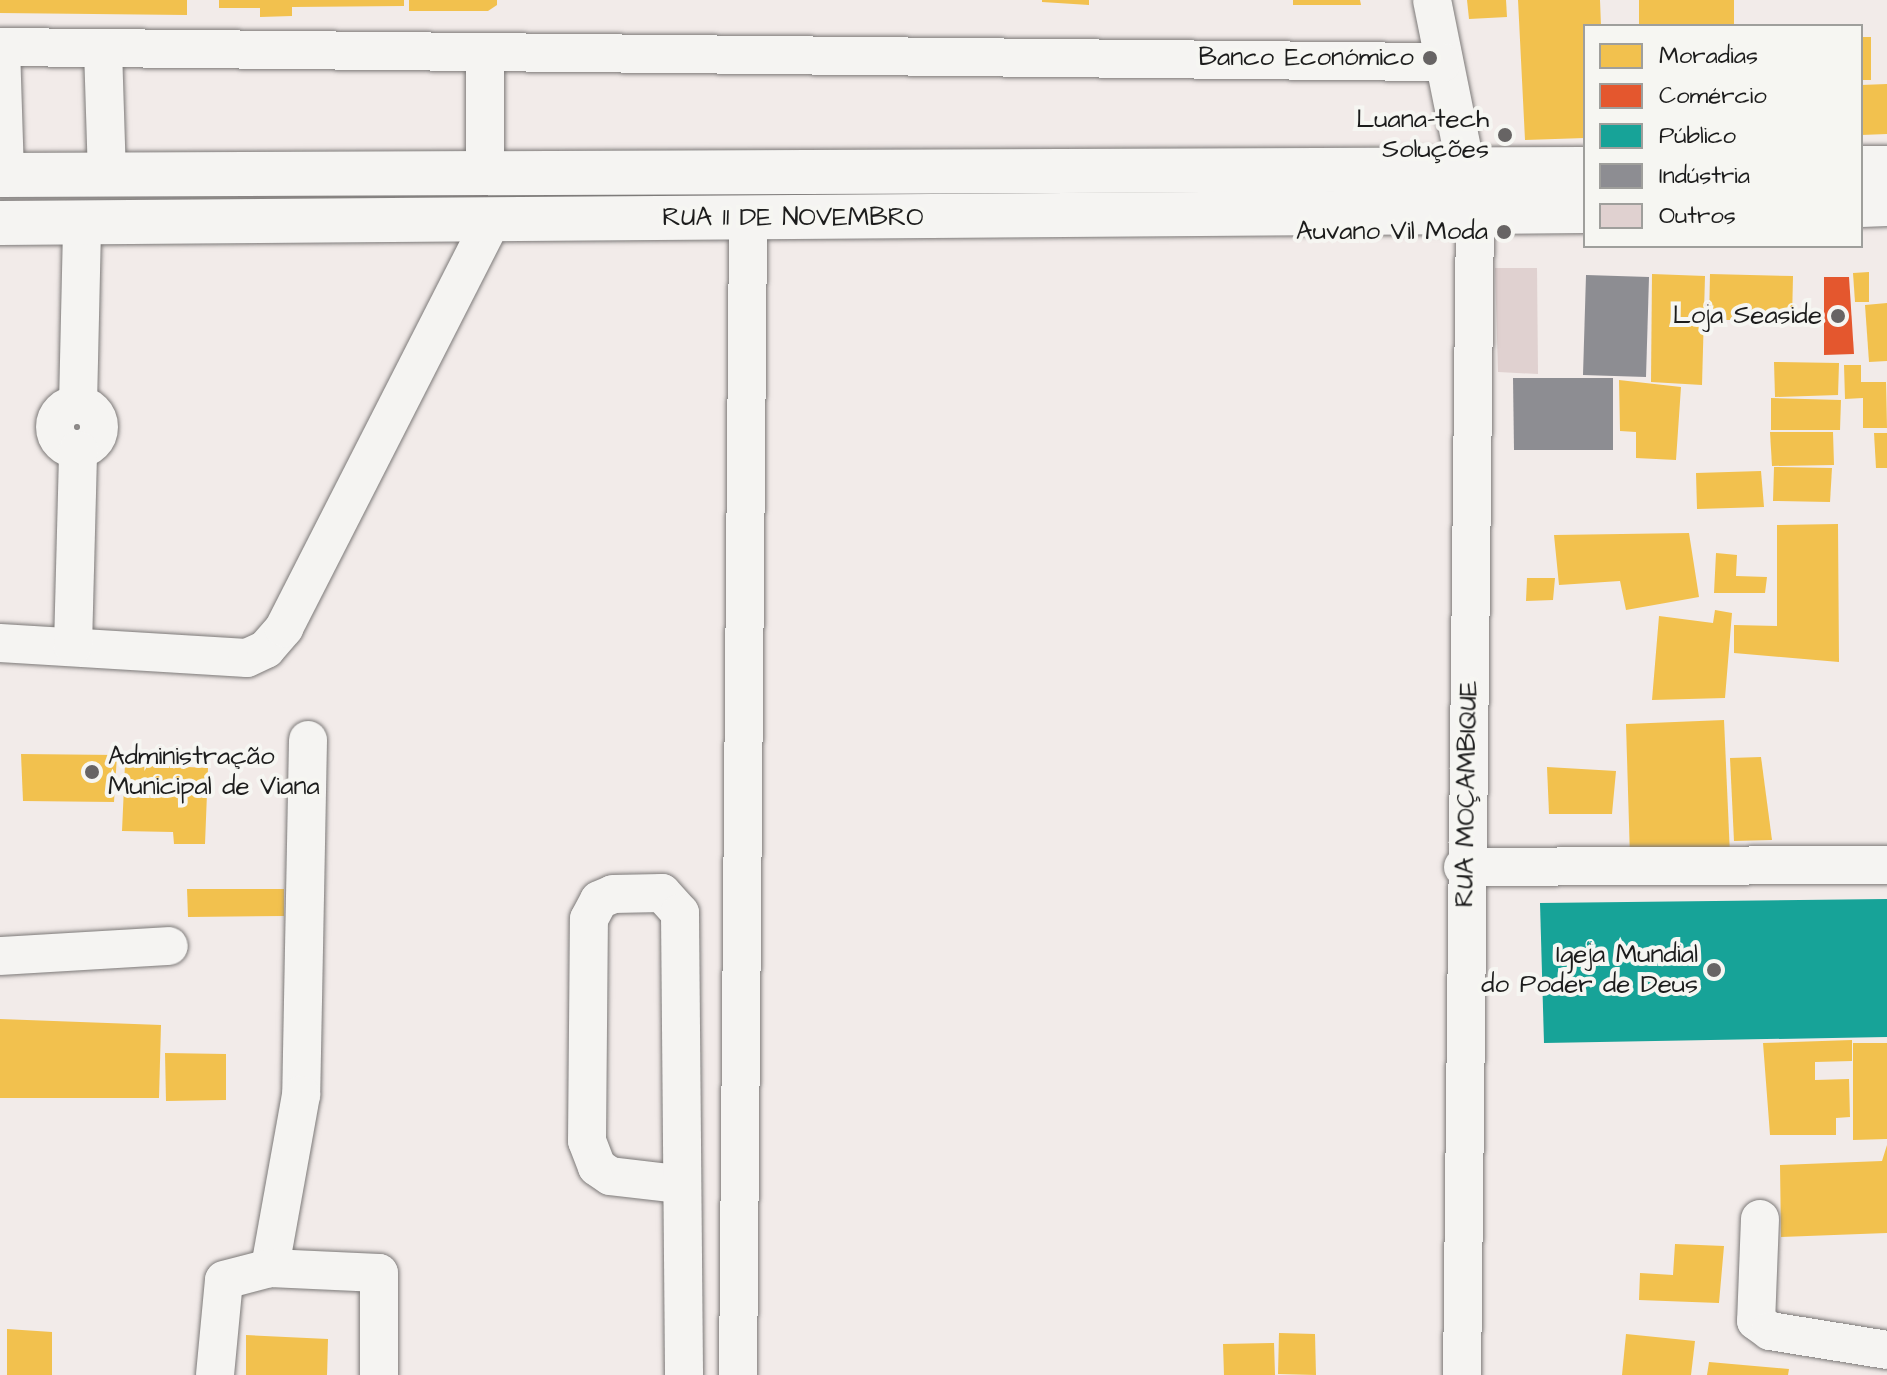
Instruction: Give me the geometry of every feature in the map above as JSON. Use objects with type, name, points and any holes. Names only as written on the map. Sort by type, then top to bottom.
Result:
[{"type":"main road","points":[[1863,168],[1887,168]]},
{"type":"main road","name":"RUA 11 DE NOVEMBRO","points":[[2,175],[1583,169]]},
{"type":"main road","points":[[1863,205],[1887,204]]},
{"type":"main road","name":"RUA 11 DE NOVEMBRO","points":[[0,223],[1583,211]]},
{"type":"street","name":"RUA MOÇAMBIQUE","points":[[1432,0],[1442,62],[1471,170],[1475,214],[1463,867],[1462,1375]]},
{"type":"street","points":[[2,175],[1,47],[1442,62]]},
{"type":"street","points":[[103,49],[107,174]]},
{"type":"street","points":[[485,52],[485,173]]},
{"type":"street","points":[[738,1375],[748,218]]},
{"type":"street","points":[[0,643],[247,658],[266,649],[284,628],[492,220]]},
{"type":"street","points":[[73,646],[78,450],[59,441],[54,427],[59,413],[78,405],[82,222]]},
{"type":"street","points":[[270,1268],[301,1095],[308,740]]},
{"type":"street","points":[[1463,867],[1887,865]]},
{"type":"street","points":[[678,1184],[610,1176],[587,1141],[589,919],[599,900],[613,894],[662,893],[680,913],[678,1184],[684,1375]]},
{"type":"street","points":[[0,956],[169,946]]},
{"type":"street","points":[[1760,1219],[1756,1321],[1770,1331],[1887,1350]]},
{"type":"street","points":[[215,1375],[224,1280],[270,1268],[379,1273],[379,1375]]},
{"type":"building: Moradias","points":[[0,0],[187,0],[187,15],[0,13]]},
{"type":"building: Moradias","points":[[219,0],[404,0],[404,6],[292,7],[292,16],[260,17],[260,8],[219,8]]},
{"type":"building: Moradias","points":[[409,0],[497,0],[497,5],[488,11],[409,11]]},
{"type":"building: Moradias","points":[[1089,0],[1089,5],[1042,2]]},
{"type":"building: Moradias","points":[[1293,0],[1360,0],[1361,5],[1293,5]]},
{"type":"building: Moradias","points":[[1467,0],[1506,0],[1507,17],[1469,19]]},
{"type":"building: Moradias","points":[[1518,0],[1600,0],[1601,24],[1583,24],[1583,138],[1525,140]]},
{"type":"building: Moradias","points":[[1639,0],[1734,0],[1734,24],[1639,24]]},
{"type":"building: Moradias","points":[[1863,37],[1871,37],[1871,80],[1863,80]]},
{"type":"building: Moradias","points":[[1887,84],[1887,134],[1863,135],[1863,85]]},
{"type":"building: Moradias","points":[[1869,272],[1869,302],[1855,302],[1853,273]]},
{"type":"building: Moradias","points":[[1652,274],[1705,276],[1702,385],[1651,382]]},
{"type":"building: Moradias","points":[[1710,274],[1793,276],[1792,320],[1709,320]]},
{"type":"building: Moradias","points":[[1887,303],[1887,361],[1869,362],[1865,305]]},
{"type":"building: Moradias","points":[[1774,362],[1839,363],[1838,395],[1775,397]]},
{"type":"building: Moradias","points":[[1844,365],[1861,365],[1861,382],[1886,382],[1887,428],[1863,428],[1863,398],[1845,399]]},
{"type":"building: Moradias","points":[[1619,380],[1681,387],[1676,460],[1636,458],[1636,432],[1620,431]]},
{"type":"building: Moradias","points":[[1771,398],[1841,400],[1840,430],[1771,430]]},
{"type":"building: Moradias","points":[[1770,432],[1833,432],[1834,465],[1772,466]]},
{"type":"building: Moradias","points":[[1874,433],[1887,433],[1887,468],[1876,468]]},
{"type":"building: Moradias","points":[[1774,467],[1832,468],[1830,502],[1773,501]]},
{"type":"building: Moradias","points":[[1761,471],[1764,507],[1697,509],[1696,473]]},
{"type":"building: Moradias","points":[[1838,524],[1839,662],[1734,653],[1734,625],[1777,626],[1777,525]]},
{"type":"building: Moradias","points":[[1689,533],[1699,597],[1626,610],[1620,581],[1559,585],[1554,535]]},
{"type":"building: Moradias","points":[[1716,553],[1737,555],[1736,576],[1767,577],[1765,593],[1714,593]]},
{"type":"building: Moradias","points":[[1527,578],[1555,578],[1553,600],[1526,601]]},
{"type":"building: Moradias","points":[[1715,610],[1732,613],[1725,698],[1652,700],[1659,616],[1713,623]]},
{"type":"building: Moradias","points":[[1724,720],[1730,855],[1630,858],[1626,724]]},
{"type":"building: Moradias","points":[[21,754],[117,755],[114,802],[23,801]]},
{"type":"building: Moradias","points":[[1761,757],[1772,840],[1734,841],[1730,758]]},
{"type":"building: Moradias","points":[[125,764],[208,768],[205,844],[174,844],[173,832],[122,831]]},
{"type":"building: Moradias","points":[[1547,767],[1616,771],[1612,814],[1549,814]]},
{"type":"building: Moradias","points":[[187,889],[284,889],[284,916],[188,917]]},
{"type":"building: Moradias","points":[[0,1019],[161,1025],[159,1098],[0,1098]]},
{"type":"building: Moradias","points":[[1852,1040],[1852,1061],[1815,1062],[1815,1080],[1849,1079],[1850,1117],[1836,1118],[1836,1135],[1770,1135],[1763,1043]]},
{"type":"building: Moradias","points":[[1853,1043],[1887,1043],[1887,1139],[1853,1140]]},
{"type":"building: Moradias","points":[[165,1053],[226,1054],[226,1100],[166,1101]]},
{"type":"building: Moradias","points":[[1887,1145],[1887,1233],[1781,1237],[1780,1165],[1882,1161]]},
{"type":"building: Moradias","points":[[1675,1244],[1724,1246],[1719,1303],[1639,1300],[1640,1273],[1673,1275]]},
{"type":"building: Moradias","points":[[7,1329],[52,1332],[52,1375],[7,1375]]},
{"type":"building: Moradias","points":[[1279,1333],[1315,1334],[1316,1375],[1278,1374]]},
{"type":"building: Moradias","points":[[1626,1334],[1695,1341],[1691,1375],[1622,1375]]},
{"type":"building: Moradias","points":[[246,1335],[328,1339],[327,1375],[246,1375]]},
{"type":"building: Moradias","points":[[1274,1343],[1275,1375],[1224,1375],[1223,1344]]},
{"type":"building: Moradias","points":[[1709,1362],[1789,1369],[1788,1375],[1707,1375]]},
{"type":"building: Comércio","name":"Loja Seaside","points":[[1824,277],[1849,277],[1854,354],[1824,355]]},
{"type":"building: Público","name":"Igeja Mundial do Poder de Deus","points":[[1887,899],[1887,1037],[1544,1043],[1540,903]]},
{"type":"building: Indústria","points":[[1586,275],[1649,277],[1646,377],[1583,375]]},
{"type":"building: Indústria","points":[[1513,378],[1613,378],[1613,450],[1514,450]]},
{"type":"building: Outros","points":[[1495,268],[1537,268],[1538,374],[1498,372]]},
{"type":"place","name":"Banco Económico","points":[[1430,58]]},
{"type":"place","name":"Luana-tech Soluções","points":[[1505,135]]},
{"type":"place","name":"Auvano Vil Moda","points":[[1504,232]]},
{"type":"place","name":"Loja Seaside","points":[[1838,316]]},
{"type":"place","name":"Administração Municipal de Viana","points":[[92,772]]},
{"type":"place","name":"Igeja Mundial do Poder de Deus","points":[[1714,970]]}]
